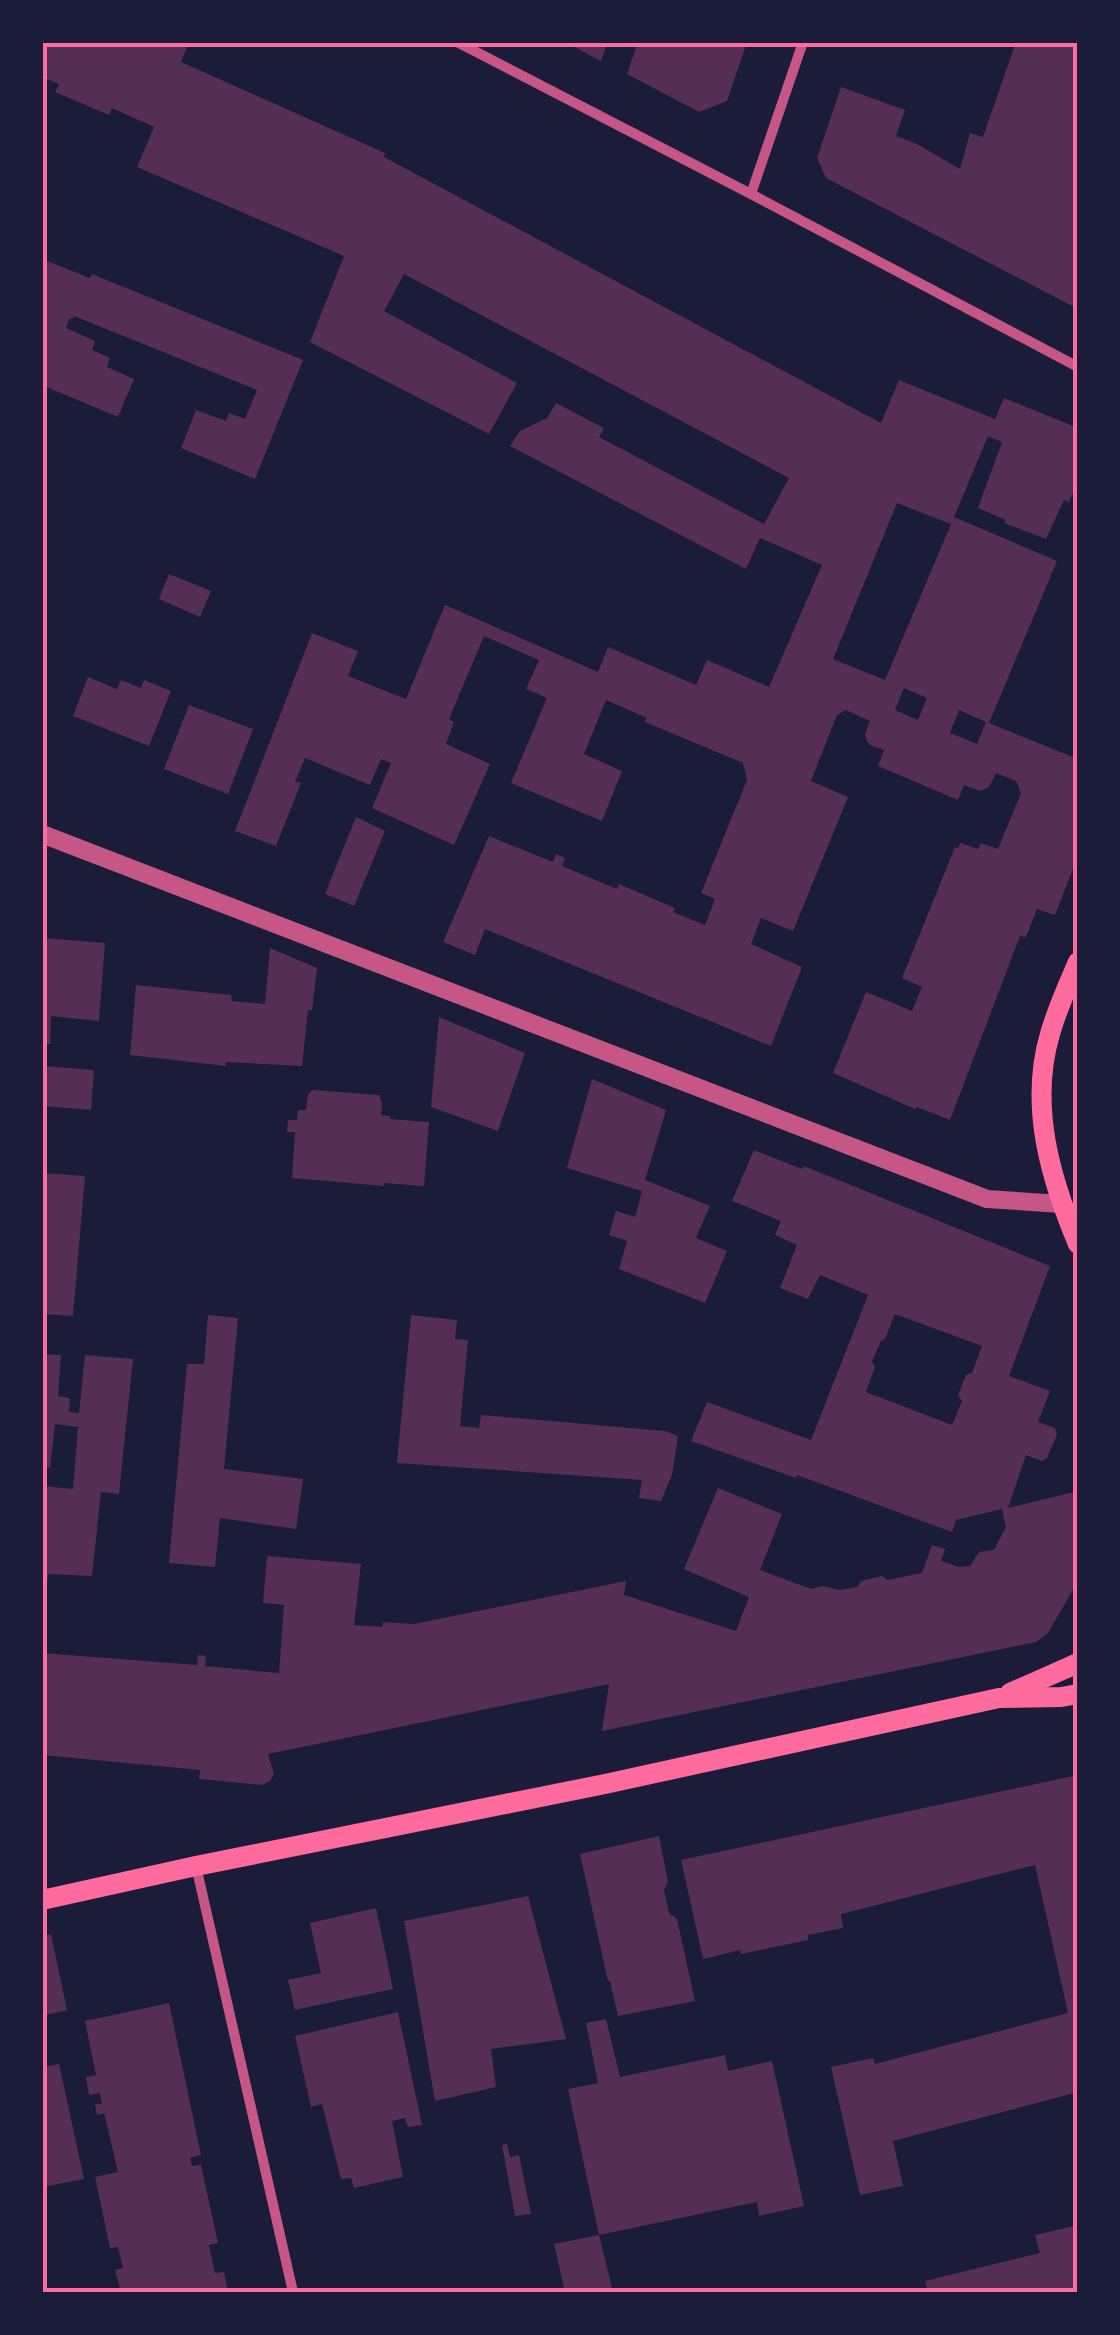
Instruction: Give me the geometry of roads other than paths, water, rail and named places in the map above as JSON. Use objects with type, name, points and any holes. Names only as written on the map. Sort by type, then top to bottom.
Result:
[{"type":"main road","points":[[1078,962],[1050,1034],[1041,1078],[1042,1122],[1061,1204],[1078,1244]]},
{"type":"main road","points":[[999,1698],[1078,1663]]},
{"type":"main road","points":[[42,1900],[999,1698],[1078,1694]]},
{"type":"street","points":[[456,42],[1078,368]]},
{"type":"street","points":[[751,194],[803,42]]},
{"type":"street","points":[[42,834],[986,1199],[1061,1204]]},
{"type":"street","points":[[196,1866],[293,2292]]}]
